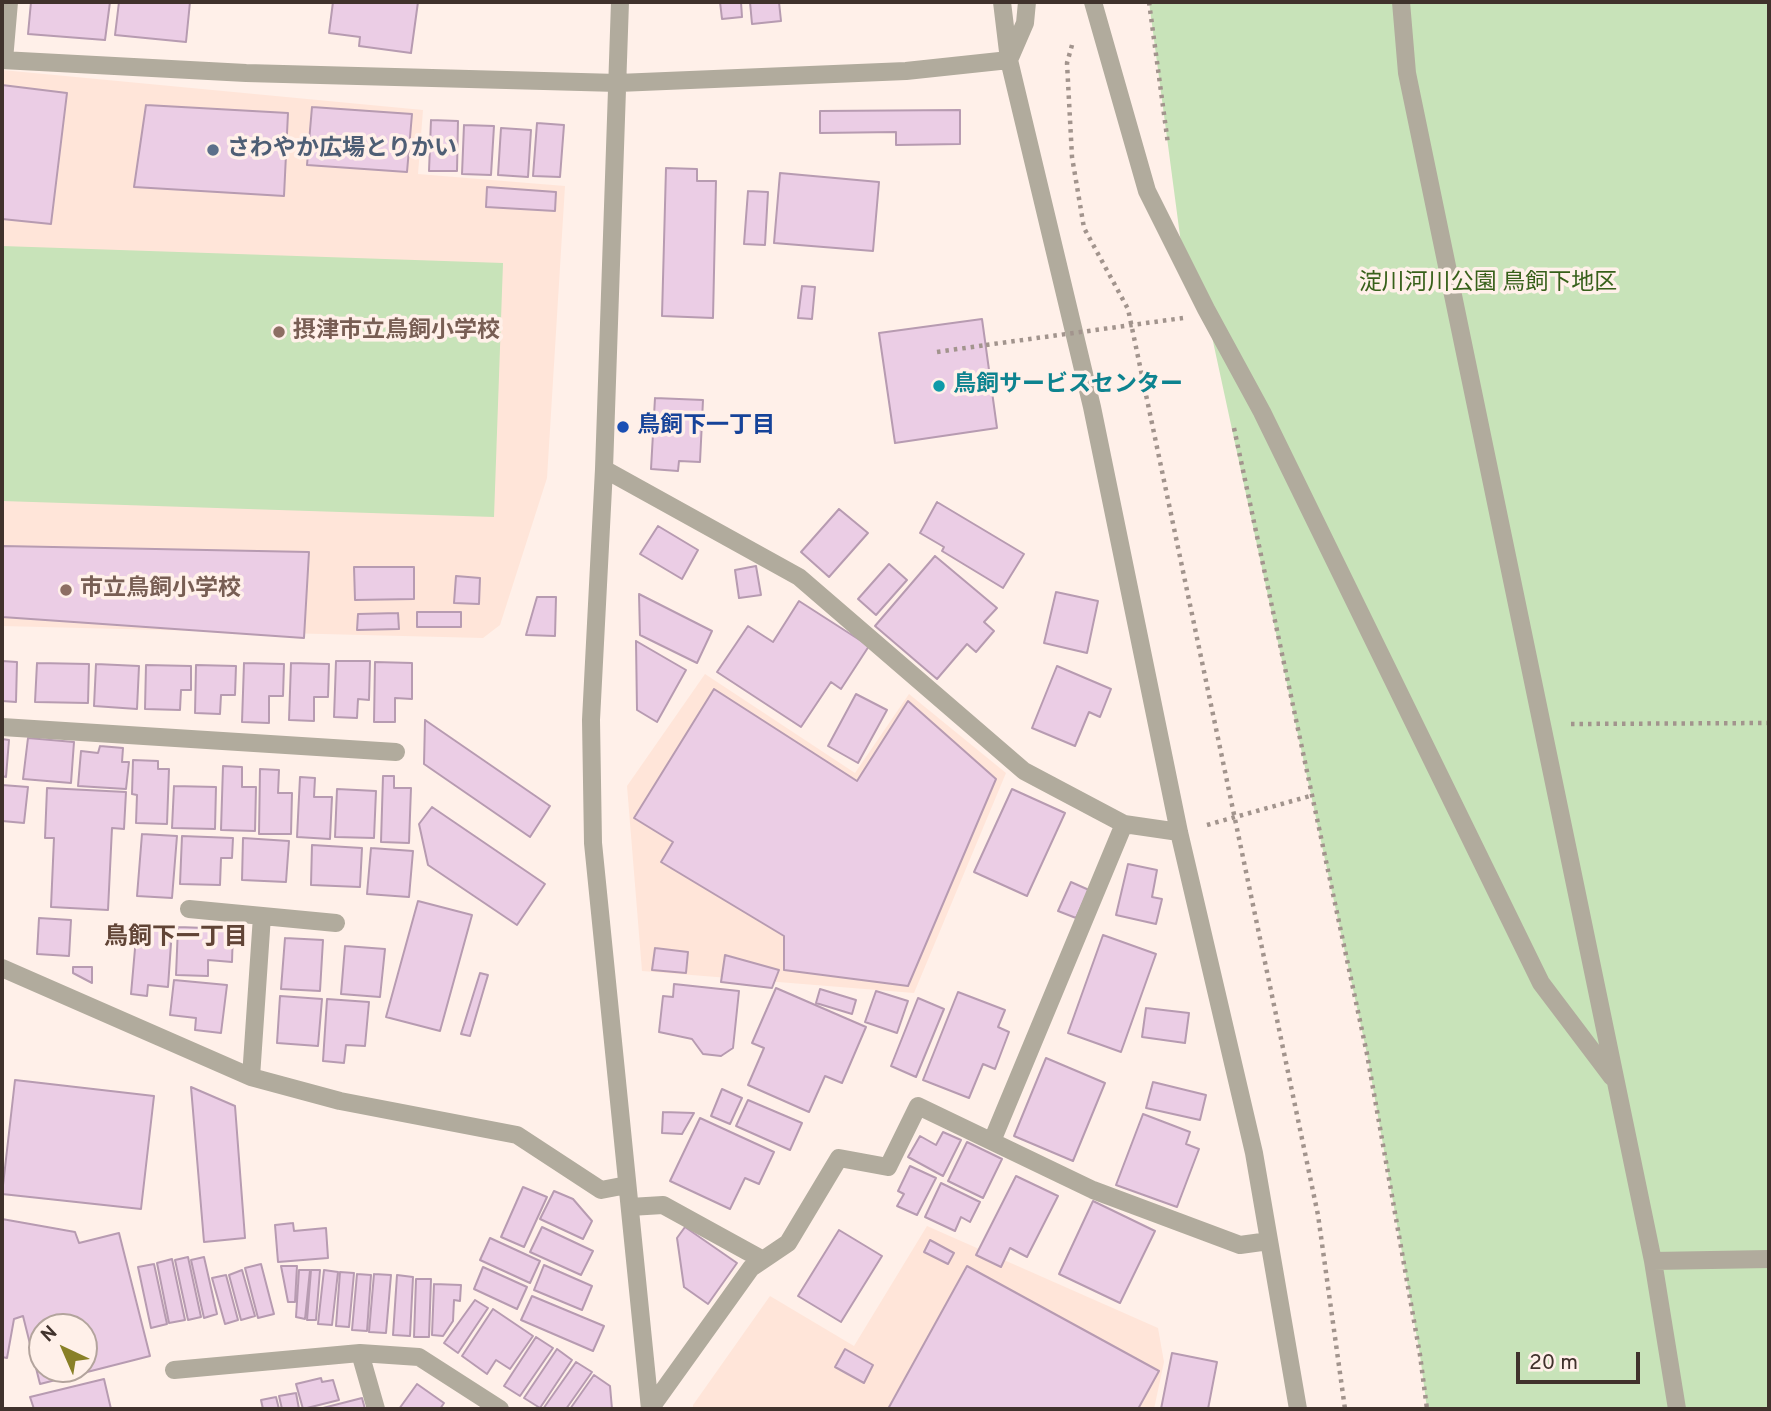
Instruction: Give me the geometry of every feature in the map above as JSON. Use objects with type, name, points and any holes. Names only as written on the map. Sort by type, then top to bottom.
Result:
[{"type":"street","points":[[9,2],[3,60],[246,73],[618,83],[906,71],[1009,60]]},
{"type":"street","points":[[620,2],[604,469],[591,720],[593,843],[650,1409]]},
{"type":"street","points":[[1002,2],[1009,60],[1092,407],[1178,832],[1254,1153],[1298,1409]]},
{"type":"street","points":[[1009,60],[1025,23],[1027,2]]},
{"type":"street","points":[[1093,2],[1147,191],[1206,309],[1262,412],[1541,983],[1616,1082]]},
{"type":"street","points":[[1401,2],[1407,73],[1653,1261],[1677,1409]]},
{"type":"street","points":[[604,469],[799,577],[1024,771],[1124,824],[1178,832]]},
{"type":"street","points":[[2,727],[396,752]]},
{"type":"street","points":[[992,1141],[1124,824]]},
{"type":"street","points":[[189,909],[336,923]]},
{"type":"street","points":[[251,1077],[261,916]]},
{"type":"street","points":[[2,968],[251,1077],[340,1101],[517,1135],[601,1190],[627,1185]]},
{"type":"street","points":[[650,1409],[751,1268],[788,1243],[839,1158],[888,1167],[918,1106],[1093,1190],[1240,1245],[1269,1241]]},
{"type":"street","points":[[630,1207],[663,1205],[762,1260]]},
{"type":"street","points":[[1653,1261],[1769,1259]]},
{"type":"street","points":[[360,1353],[376,1409]]},
{"type":"street","points":[[174,1370],[360,1353],[419,1357],[500,1409]]},
{"type":"path","points":[[1149,2],[1168,147]]},
{"type":"path","points":[[1073,39],[1066,64],[1072,157],[1084,228],[1128,309],[1318,1216],[1345,1409]]},
{"type":"path","points":[[937,352],[1183,318]]},
{"type":"path","points":[[1233,421],[1310,796],[1367,1054],[1427,1409]]},
{"type":"path","points":[[1543,724],[1769,723]]},
{"type":"path","points":[[1178,832],[1310,796]]},
{"type":"shaded area","name":"摂津市立鳥飼小学校","points":[[2,70],[423,110],[418,174],[565,186],[547,478],[500,625],[483,638],[2,626]]},
{"type":"shaded area","points":[[705,674],[855,773],[909,694],[1006,773],[914,993],[642,971],[627,786]]},
{"type":"shaded area","points":[[927,1226],[1158,1328],[1164,1362],[1154,1409],[693,1409],[693,1405],[770,1296],[854,1346]]},
{"type":"green space","name":"淀川河川公園 鳥飼下地区","points":[[1149,2],[1769,2],[1769,1409],[1427,1409],[1367,1054],[1206,309],[1184,266]]},
{"type":"green space","points":[[2,246],[503,263],[494,517],[2,501]]},
{"type":"building","points":[[31,2],[110,2],[105,40],[28,34]]},
{"type":"building","points":[[119,2],[190,2],[186,42],[115,35]]},
{"type":"building","points":[[333,2],[418,2],[411,53],[359,46],[360,37],[329,33]]},
{"type":"building","points":[[720,2],[741,2],[742,17],[722,19]]},
{"type":"building","points":[[750,2],[779,2],[781,21],[752,24]]},
{"type":"building","points":[[2,85],[67,93],[51,224],[2,219]]},
{"type":"building","name":"さわやか広場とりかい","points":[[146,105],[288,113],[284,196],[134,187]]},
{"type":"building","points":[[312,107],[412,114],[407,172],[307,165]]},
{"type":"building","points":[[960,110],[960,144],[896,145],[896,132],[820,133],[820,111]]},
{"type":"building","points":[[431,120],[458,121],[457,171],[429,171]]},
{"type":"building","points":[[537,123],[564,125],[560,177],[533,176]]},
{"type":"building","points":[[464,125],[494,126],[491,175],[462,174]]},
{"type":"building","points":[[501,128],[531,130],[528,177],[498,175]]},
{"type":"building","points":[[666,168],[697,169],[697,181],[716,181],[713,318],[662,316]]},
{"type":"building","points":[[780,173],[879,182],[873,251],[774,243]]},
{"type":"building","points":[[487,187],[556,192],[555,211],[486,207]]},
{"type":"building","points":[[748,191],[768,192],[765,245],[744,244]]},
{"type":"building","points":[[802,286],[815,287],[812,319],[798,318]]},
{"type":"building","name":"鳥飼サービスセンター","points":[[982,319],[997,428],[895,443],[879,333]]},
{"type":"building","points":[[655,398],[703,400],[700,462],[679,461],[678,471],[651,469]]},
{"type":"building","points":[[937,502],[1024,554],[1003,588],[942,551],[944,547],[920,533]]},
{"type":"building","points":[[839,509],[868,533],[829,577],[801,552]]},
{"type":"building","points":[[658,526],[698,550],[682,579],[640,554]]},
{"type":"building","points":[[2,546],[309,552],[304,638],[2,617]]},
{"type":"building","points":[[935,556],[997,608],[984,622],[994,631],[976,652],[967,644],[937,679],[875,626]]},
{"type":"building","points":[[889,564],[907,580],[876,615],[858,599]]},
{"type":"building","points":[[756,566],[761,595],[739,598],[735,570]]},
{"type":"building","points":[[354,567],[414,567],[414,599],[355,600]]},
{"type":"building","points":[[456,576],[480,578],[479,604],[454,603]]},
{"type":"building","points":[[1056,592],[1098,601],[1087,653],[1044,643]]},
{"type":"building","points":[[639,594],[712,631],[697,663],[640,635]]},
{"type":"building","points":[[537,597],[556,597],[555,636],[526,635]]},
{"type":"building","points":[[799,601],[869,646],[841,689],[831,682],[801,727],[717,672],[748,626],[773,642]]},
{"type":"building","points":[[417,612],[461,612],[461,627],[417,627]]},
{"type":"building","points":[[398,613],[399,629],[357,630],[358,614]]},
{"type":"building","points":[[636,641],[686,670],[657,722],[637,710]]},
{"type":"building","points":[[2,661],[17,662],[16,702],[2,701]]},
{"type":"building","points":[[336,661],[370,661],[369,700],[358,699],[357,718],[334,717]]},
{"type":"building","points":[[375,662],[412,663],[412,699],[395,698],[395,722],[374,722]]},
{"type":"building","points":[[37,663],[89,664],[88,703],[35,702]]},
{"type":"building","points":[[244,663],[284,664],[283,696],[269,696],[269,723],[242,722]]},
{"type":"building","points":[[291,663],[329,664],[328,697],[314,697],[314,721],[289,720]]},
{"type":"building","points":[[96,664],[139,666],[137,709],[94,706]]},
{"type":"building","points":[[146,665],[191,666],[191,690],[181,690],[180,710],[145,709]]},
{"type":"building","points":[[196,665],[236,666],[235,695],[221,695],[220,714],[195,713]]},
{"type":"building","points":[[1057,666],[1111,689],[1100,717],[1089,712],[1075,746],[1032,728]]},
{"type":"building","points":[[714,689],[857,781],[908,701],[996,779],[908,986],[784,970],[784,936],[661,862],[673,842],[634,818]]},
{"type":"building","points":[[856,694],[887,710],[858,763],[828,746]]},
{"type":"building","points":[[425,720],[550,806],[530,837],[424,764]]},
{"type":"building","points":[[28,738],[74,742],[71,783],[23,779]]},
{"type":"building","points":[[2,739],[9,740],[6,777],[2,776]]},
{"type":"building","points":[[100,746],[123,748],[122,762],[129,762],[126,789],[78,786],[81,751],[98,753]]},
{"type":"building","points":[[133,760],[158,761],[158,769],[169,769],[167,824],[136,823],[137,795],[132,794]]},
{"type":"building","points":[[223,766],[242,767],[242,787],[256,787],[255,831],[221,830]]},
{"type":"building","points":[[260,769],[279,770],[278,793],[292,793],[291,834],[259,834]]},
{"type":"building","points":[[383,776],[394,776],[394,788],[411,788],[409,843],[381,842]]},
{"type":"building","points":[[300,777],[315,778],[314,797],[332,797],[330,839],[297,837]]},
{"type":"building","points":[[2,785],[28,787],[24,823],[2,821]]},
{"type":"building","points":[[174,786],[216,787],[215,829],[172,828]]},
{"type":"building","points":[[47,788],[126,792],[124,829],[112,828],[108,910],[51,907],[54,838],[45,838]]},
{"type":"building","points":[[337,789],[376,791],[374,838],[335,837]]},
{"type":"building","points":[[1012,789],[1065,813],[1027,896],[974,872]]},
{"type":"building","points":[[432,807],[545,884],[517,925],[428,865],[419,824]]},
{"type":"building","points":[[142,834],[177,836],[172,898],[137,896]]},
{"type":"building","points":[[182,836],[233,838],[232,858],[221,858],[220,885],[180,884]]},
{"type":"building","points":[[243,838],[289,841],[286,882],[242,880]]},
{"type":"building","points":[[312,845],[362,848],[360,887],[311,885]]},
{"type":"building","points":[[371,848],[413,851],[409,897],[367,894]]},
{"type":"building","points":[[1128,864],[1157,870],[1152,897],[1162,899],[1156,924],[1116,915]]},
{"type":"building","points":[[1071,882],[1089,890],[1076,918],[1058,911]]},
{"type":"building","points":[[418,901],[472,915],[440,1031],[386,1017]]},
{"type":"building","points":[[39,918],[71,920],[69,956],[37,954]]},
{"type":"building","points":[[137,926],[172,929],[168,987],[148,985],[147,996],[131,994]]},
{"type":"building","points":[[178,927],[233,929],[232,962],[208,960],[208,976],[176,975]]},
{"type":"building","points":[[1103,935],[1156,954],[1121,1052],[1068,1033]]},
{"type":"building","points":[[285,938],[323,940],[320,991],[281,989]]},
{"type":"building","points":[[345,946],[385,949],[380,997],[341,994]]},
{"type":"building","points":[[655,948],[688,952],[686,973],[652,970]]},
{"type":"building","points":[[725,955],[779,970],[772,988],[721,982]]},
{"type":"building","points":[[73,967],[92,967],[92,983],[73,973]]},
{"type":"building","points":[[480,973],[488,975],[470,1036],[461,1034]]},
{"type":"building","points":[[174,980],[227,985],[221,1033],[195,1030],[196,1018],[170,1015]]},
{"type":"building","points":[[674,984],[739,991],[733,1048],[721,1056],[703,1054],[692,1039],[659,1032],[663,996],[673,997]]},
{"type":"building","points":[[776,988],[866,1027],[842,1083],[825,1076],[809,1112],[748,1085],[764,1048],[752,1043]]},
{"type":"building","points":[[820,989],[856,1000],[852,1014],[816,1003]]},
{"type":"building","points":[[876,991],[908,1001],[897,1033],[865,1022]]},
{"type":"building","points":[[958,992],[1005,1010],[998,1027],[1009,1032],[995,1069],[983,1064],[969,1098],[923,1080]]},
{"type":"building","points":[[280,996],[322,999],[318,1046],[277,1043]]},
{"type":"building","points":[[918,998],[944,1009],[916,1077],[891,1066]]},
{"type":"building","points":[[327,999],[369,1002],[365,1046],[346,1045],[344,1063],[323,1061]]},
{"type":"building","points":[[1146,1008],[1189,1013],[1185,1043],[1142,1037]]},
{"type":"building","points":[[1046,1058],[1105,1083],[1073,1161],[1014,1136]]},
{"type":"building","points":[[15,1080],[154,1096],[141,1209],[2,1194]]},
{"type":"building","points":[[1153,1082],[1206,1095],[1200,1120],[1146,1108]]},
{"type":"building","points":[[191,1087],[235,1106],[245,1238],[204,1242]]},
{"type":"building","points":[[722,1089],[742,1098],[730,1124],[711,1116]]},
{"type":"building","points":[[748,1100],[802,1123],[790,1150],[736,1126]]},
{"type":"building","points":[[663,1112],[694,1113],[682,1134],[662,1133]]},
{"type":"building","points":[[1143,1114],[1190,1132],[1186,1144],[1199,1149],[1177,1207],[1116,1185]]},
{"type":"building","points":[[700,1118],[774,1152],[759,1184],[745,1178],[730,1209],[670,1181]]},
{"type":"building","points":[[943,1132],[961,1140],[943,1176],[908,1157],[920,1136],[936,1145]]},
{"type":"building","points":[[967,1142],[1002,1159],[983,1198],[948,1181]]},
{"type":"building","points":[[910,1166],[936,1178],[917,1215],[897,1206],[904,1194],[898,1191]]},
{"type":"building","points":[[1016,1176],[1058,1196],[1027,1257],[1010,1248],[1001,1267],[976,1255]]},
{"type":"building","points":[[941,1183],[980,1202],[970,1222],[961,1217],[955,1231],[925,1217]]},
{"type":"building","points":[[523,1187],[547,1197],[524,1247],[501,1237]]},
{"type":"building","points":[[554,1191],[573,1199],[592,1221],[583,1239],[540,1219]]},
{"type":"building","points":[[1093,1201],[1155,1231],[1120,1303],[1059,1274]]},
{"type":"building","points":[[2,1219],[75,1232],[79,1243],[119,1233],[150,1356],[98,1369],[98,1313],[28,1313],[28,1336],[23,1316],[14,1319],[7,1358],[2,1357]]},
{"type":"building","points":[[293,1223],[294,1231],[326,1228],[328,1258],[278,1262],[275,1225]]},
{"type":"building","points":[[542,1227],[593,1251],[581,1275],[530,1252]]},
{"type":"building","points":[[685,1227],[737,1263],[708,1304],[684,1287],[677,1238]]},
{"type":"building","points":[[839,1230],[882,1256],[841,1322],[798,1296]]},
{"type":"building","points":[[490,1238],[540,1261],[530,1283],[480,1260]]},
{"type":"building","points":[[930,1240],[954,1253],[948,1264],[924,1252]]},
{"type":"building","points":[[188,1257],[201,1317],[188,1320],[175,1260]]},
{"type":"building","points":[[204,1257],[217,1314],[204,1318],[191,1260]]},
{"type":"building","points":[[172,1259],[185,1320],[169,1323],[157,1263]]},
{"type":"building","points":[[154,1264],[167,1324],[151,1328],[138,1267]]},
{"type":"building","points":[[261,1264],[274,1314],[258,1318],[245,1268]]},
{"type":"building","points":[[544,1265],[592,1286],[582,1310],[534,1290]]},
{"type":"building","points":[[281,1266],[297,1266],[295,1302],[288,1302]]},
{"type":"building","points":[[967,1266],[1159,1371],[1138,1409],[888,1409]]},
{"type":"building","points":[[483,1267],[527,1287],[517,1309],[474,1289]]},
{"type":"building","points":[[242,1270],[255,1316],[241,1320],[229,1275]]},
{"type":"building","points":[[299,1270],[310,1270],[305,1319],[296,1317]]},
{"type":"building","points":[[311,1270],[320,1270],[316,1320],[307,1320]]},
{"type":"building","points":[[324,1270],[338,1272],[332,1325],[318,1324]]},
{"type":"building","points":[[340,1272],[354,1273],[349,1327],[336,1326]]},
{"type":"building","points":[[357,1274],[371,1275],[367,1331],[352,1330]]},
{"type":"building","points":[[374,1274],[391,1275],[386,1333],[369,1332]]},
{"type":"building","points":[[226,1275],[238,1320],[225,1324],[212,1278]]},
{"type":"building","points":[[397,1275],[413,1277],[410,1336],[393,1335]]},
{"type":"building","points":[[416,1279],[431,1279],[429,1337],[414,1337]]},
{"type":"building","points":[[434,1284],[461,1285],[460,1301],[454,1300],[453,1321],[443,1336],[432,1335]]},
{"type":"building","points":[[532,1296],[604,1326],[593,1351],[521,1320]]},
{"type":"building","points":[[475,1300],[488,1308],[458,1353],[444,1343]]},
{"type":"building","points":[[493,1309],[533,1336],[510,1369],[496,1360],[487,1374],[462,1356]]},
{"type":"building","points":[[536,1337],[553,1348],[520,1396],[504,1386]]},
{"type":"building","points":[[557,1349],[572,1360],[540,1408],[524,1398]]},
{"type":"building","points":[[845,1349],[873,1365],[864,1383],[835,1367]]},
{"type":"building","points":[[1172,1353],[1217,1362],[1208,1409],[1161,1409]]},
{"type":"building","points":[[576,1362],[592,1372],[566,1409],[543,1409]]},
{"type":"building","points":[[594,1375],[610,1386],[612,1409],[570,1409]]},
{"type":"building","points":[[321,1378],[322,1382],[333,1380],[339,1400],[303,1409],[296,1384]]},
{"type":"building","points":[[104,1379],[111,1409],[34,1409],[30,1397],[88,1383],[98,1383],[98,1380]]},
{"type":"building","points":[[417,1384],[444,1403],[440,1409],[399,1409]]},
{"type":"building","points":[[296,1393],[299,1409],[282,1409],[279,1396]]},
{"type":"building","points":[[276,1397],[279,1409],[263,1409],[261,1400]]},
{"type":"building","points":[[362,1398],[365,1409],[319,1409]]},
{"type":"place","name":"さわやか広場とりかい","points":[[213,150]]},
{"type":"place","name":"摂津市立鳥飼小学校","points":[[279,332]]},
{"type":"place","name":"鳥飼サービスセンター","points":[[939,386]]},
{"type":"place","name":"鳥飼下一丁目","points":[[623,427]]},
{"type":"place","name":"市立鳥飼小学校","points":[[66,590]]},
{"type":"district","name":"鳥飼下一丁目","points":[[176,939]]}]
